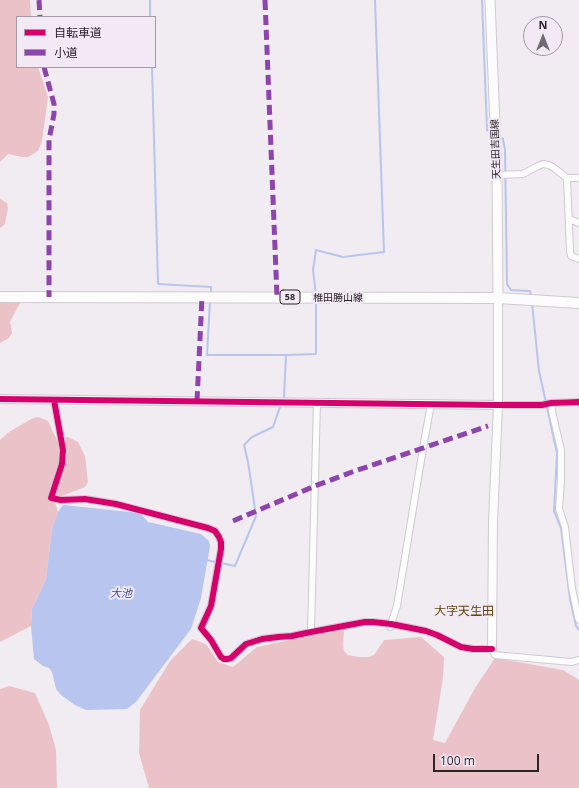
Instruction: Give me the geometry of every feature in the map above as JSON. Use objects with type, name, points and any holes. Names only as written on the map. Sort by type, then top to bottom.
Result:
[{"type":"main road","name":"天生田吉国線","points":[[490,0],[497,175],[498,298]]},
{"type":"main road","name":"椎田勝山線","points":[[0,297],[498,298],[579,303]]},
{"type":"street","points":[[497,175],[523,174],[543,164],[549,165],[568,178],[579,178]]},
{"type":"street","points":[[568,178],[570,251],[571,256],[579,259]]},
{"type":"street","points":[[569,219],[579,223]]},
{"type":"street","points":[[498,298],[498,405],[493,522],[492,649],[495,655],[571,662],[579,660]]},
{"type":"street","points":[[0,399],[498,405],[542,405],[551,403],[579,402]]},
{"type":"street","points":[[54,400],[63,450],[62,464],[51,498],[61,500],[85,499],[116,504],[208,528],[215,531],[219,537],[221,549],[211,606],[200,628],[211,640],[221,657],[224,659],[231,658],[241,648],[250,642],[292,636],[366,622],[411,628],[437,635],[461,648],[492,649]]},
{"type":"street","points":[[311,632],[317,402]]},
{"type":"street","points":[[551,403],[561,450],[559,509],[565,527],[572,588],[579,620]]},
{"type":"street","points":[[390,626],[397,606],[431,404]]},
{"type":"shaded area","points":[[0,0],[30,0],[31,16],[16,16],[16,68],[38,68],[48,97],[42,141],[38,151],[28,157],[8,154],[0,162]]},
{"type":"shaded area","points":[[0,199],[7,203],[8,208],[5,224],[0,228]]},
{"type":"shaded area","points":[[0,303],[20,303],[10,322],[12,333],[9,338],[0,343]]},
{"type":"shaded area","points":[[38,417],[48,421],[57,440],[68,437],[78,442],[85,456],[88,482],[85,487],[54,499],[58,512],[52,529],[46,579],[32,609],[31,626],[0,642],[0,440],[9,432],[33,418]]},
{"type":"shaded area","points":[[344,630],[343,645],[344,651],[348,655],[369,657],[374,655],[384,640],[421,637],[444,657],[443,678],[433,740],[445,743],[475,688],[495,658],[563,670],[579,680],[579,788],[149,788],[139,753],[140,710],[170,661],[192,639],[206,644],[218,662],[233,667],[257,647]]},
{"type":"shaded area","points":[[9,686],[35,693],[49,725],[56,750],[57,788],[0,788],[0,689]]},
{"type":"water","name":"大池","points":[[63,505],[140,513],[148,522],[201,534],[209,541],[210,546],[201,598],[191,629],[136,702],[127,709],[86,710],[75,705],[61,695],[56,689],[52,672],[49,668],[43,666],[34,659],[31,626],[32,609],[46,579],[52,529],[58,512]]},
{"type":"waterway","points":[[150,0],[150,16]]},
{"type":"waterway","points":[[316,295],[313,270],[316,250],[343,257],[384,252],[375,0]]},
{"type":"waterway","points":[[482,0],[487,130],[493,134]]},
{"type":"waterway","points":[[152,68],[158,284],[211,287],[211,295]]},
{"type":"waterway","points":[[499,137],[503,139],[505,150],[507,284],[511,290],[530,291],[531,296]]},
{"type":"waterway","points":[[210,301],[207,355],[286,355],[283,400]]},
{"type":"waterway","points":[[286,355],[316,354],[316,301]]},
{"type":"waterway","points":[[532,303],[539,371],[557,453],[554,511],[561,528],[570,599],[576,626],[579,630]]},
{"type":"waterway","points":[[206,560],[235,566],[256,516],[244,445],[252,437],[273,427],[281,404]]},
{"type":"marked path","points":[[39,0],[40,16]]},
{"type":"marked path","points":[[265,0],[277,297]]},
{"type":"marked path","points":[[44,68],[54,104],[54,114],[49,140],[49,297]]},
{"type":"marked path","points":[[197,401],[202,297]]},
{"type":"marked path","points":[[233,521],[352,472],[488,426]]},
{"type":"cycle path","points":[[0,399],[498,405],[542,405],[551,403],[579,402]]},
{"type":"cycle path","points":[[54,400],[63,450],[62,464],[51,498],[61,500],[85,499],[116,504],[208,528],[215,531],[219,537],[221,549],[211,606],[201,628],[211,640],[221,657],[224,659],[231,658],[246,644],[262,639],[292,636],[365,622],[391,624],[426,631],[461,647],[473,649],[492,649]]},
{"type":"district","name":"大字天生田","points":[[464,612]]}]
